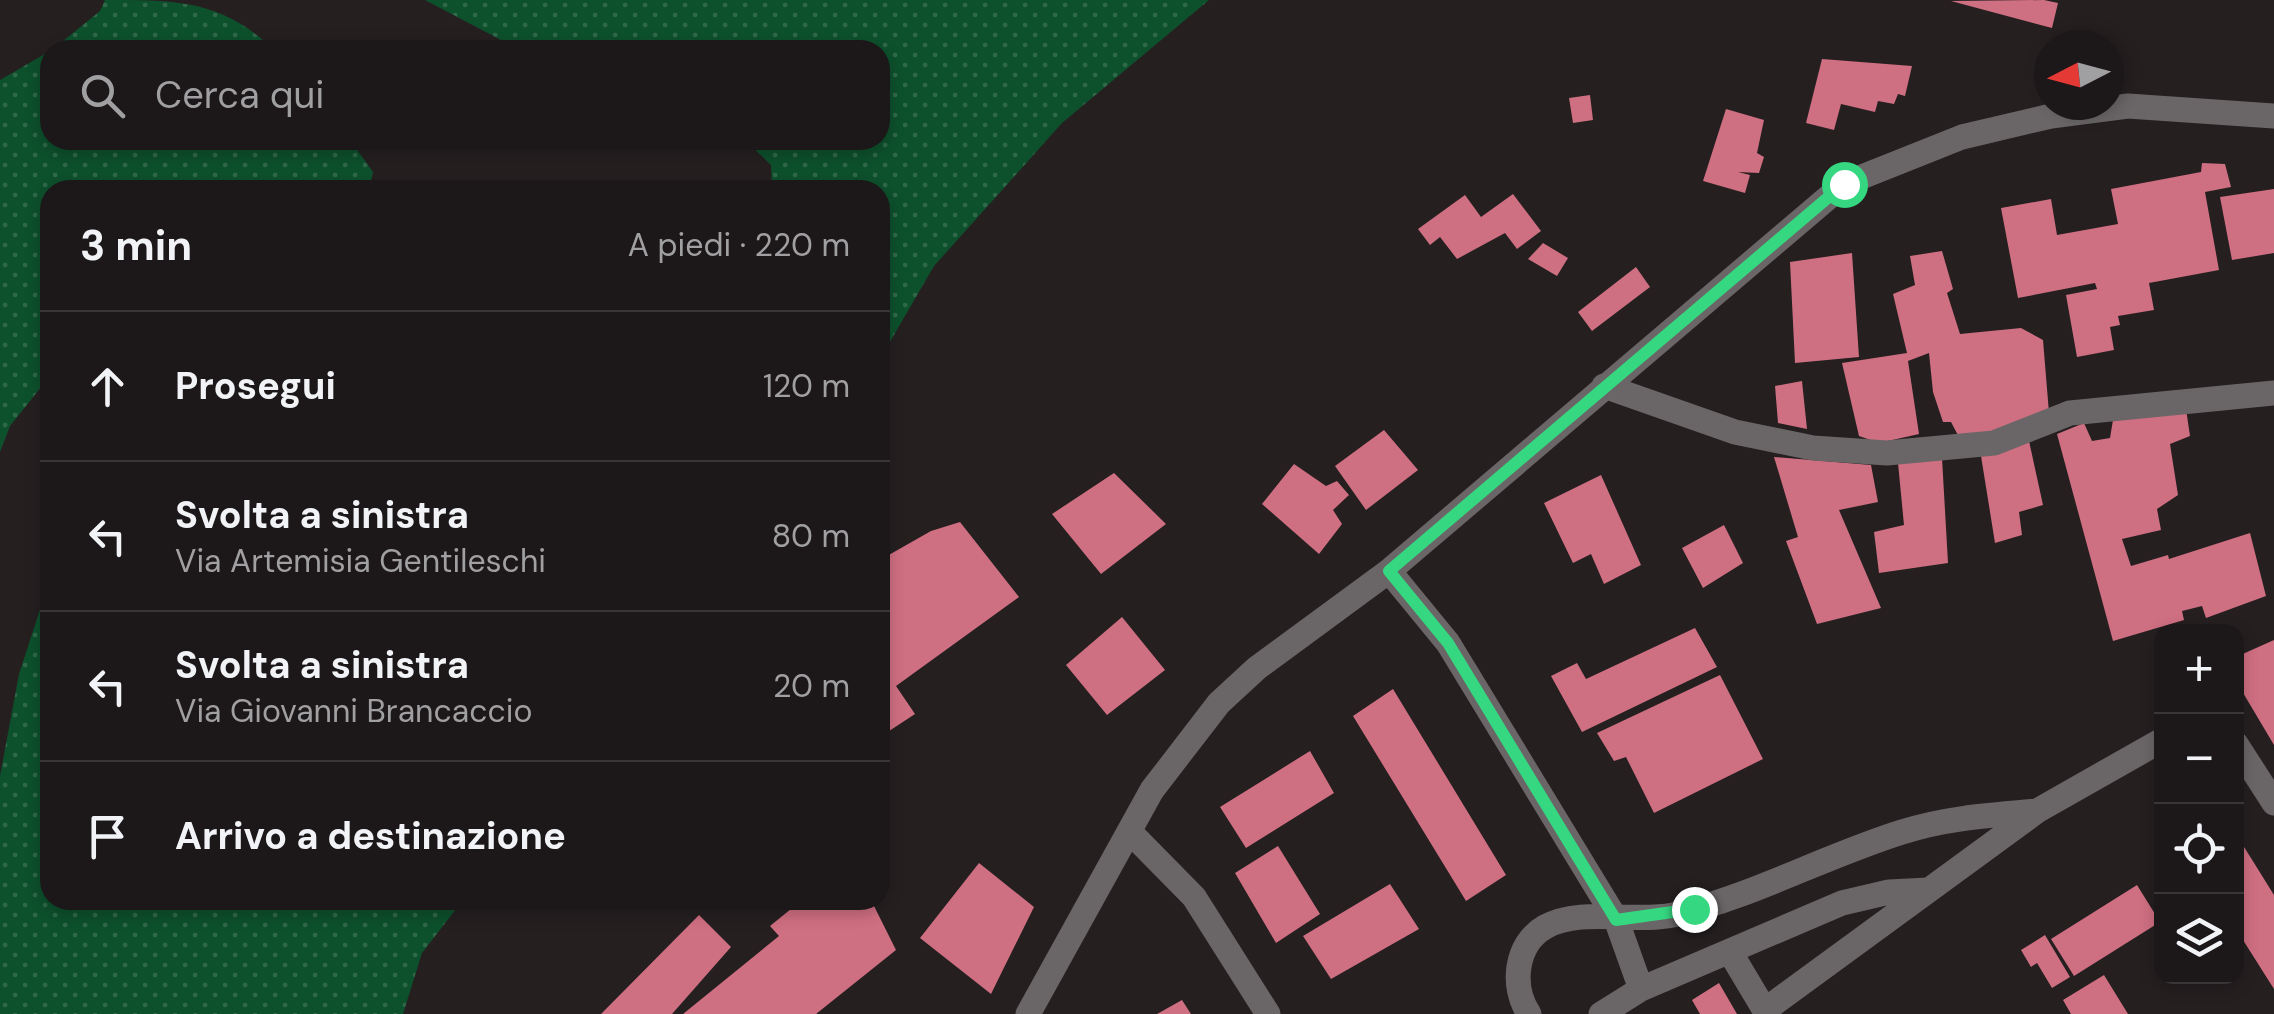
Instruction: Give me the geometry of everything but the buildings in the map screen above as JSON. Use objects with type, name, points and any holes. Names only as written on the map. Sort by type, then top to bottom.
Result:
[{"type":"street","points":[[1028,1014],[1130,832],[1190,735],[1218,703],[1257,668],[1389,571],[1844,184],[1962,137],[2050,116],[2128,106],[2274,116]]},
{"type":"street","points":[[1604,386],[1735,432],[1813,448],[1887,453],[1994,443],[2070,413],[2274,393]]},
{"type":"street","points":[[1389,571],[1448,643],[1616,920],[1642,989]]},
{"type":"street","points":[[1730,952],[1766,1012],[2037,812],[2154,745]]},
{"type":"street","points":[[2244,756],[2274,803]]},
{"type":"street","points":[[1529,1014],[1518,987],[1524,946],[1545,928],[1566,921],[1616,920],[1694,909],[1920,827],[2037,812]]},
{"type":"street","points":[[1130,832],[1194,896],[1268,1014]]},
{"type":"street","points":[[1601,1014],[1642,989],[1842,903],[1890,892],[1928,890]]},
{"type":"green space","points":[[105,0],[197,6],[236,21],[263,40],[64,40],[100,11]]},
{"type":"green space","points":[[425,0],[1209,0],[1062,123],[934,266],[890,342],[890,180],[772,180],[771,165],[755,150],[890,150],[890,40],[501,40]]},
{"type":"green space","points":[[40,57],[40,150],[357,150],[373,172],[371,180],[40,180],[40,388],[10,426],[0,452],[0,80]]},
{"type":"green space","points":[[40,610],[40,910],[455,910],[422,953],[403,1014],[0,1014],[0,776],[19,674]]},
{"type":"route","points":[[1694,909],[1653,918],[1616,920],[1448,643],[1389,571],[1844,184]]}]
